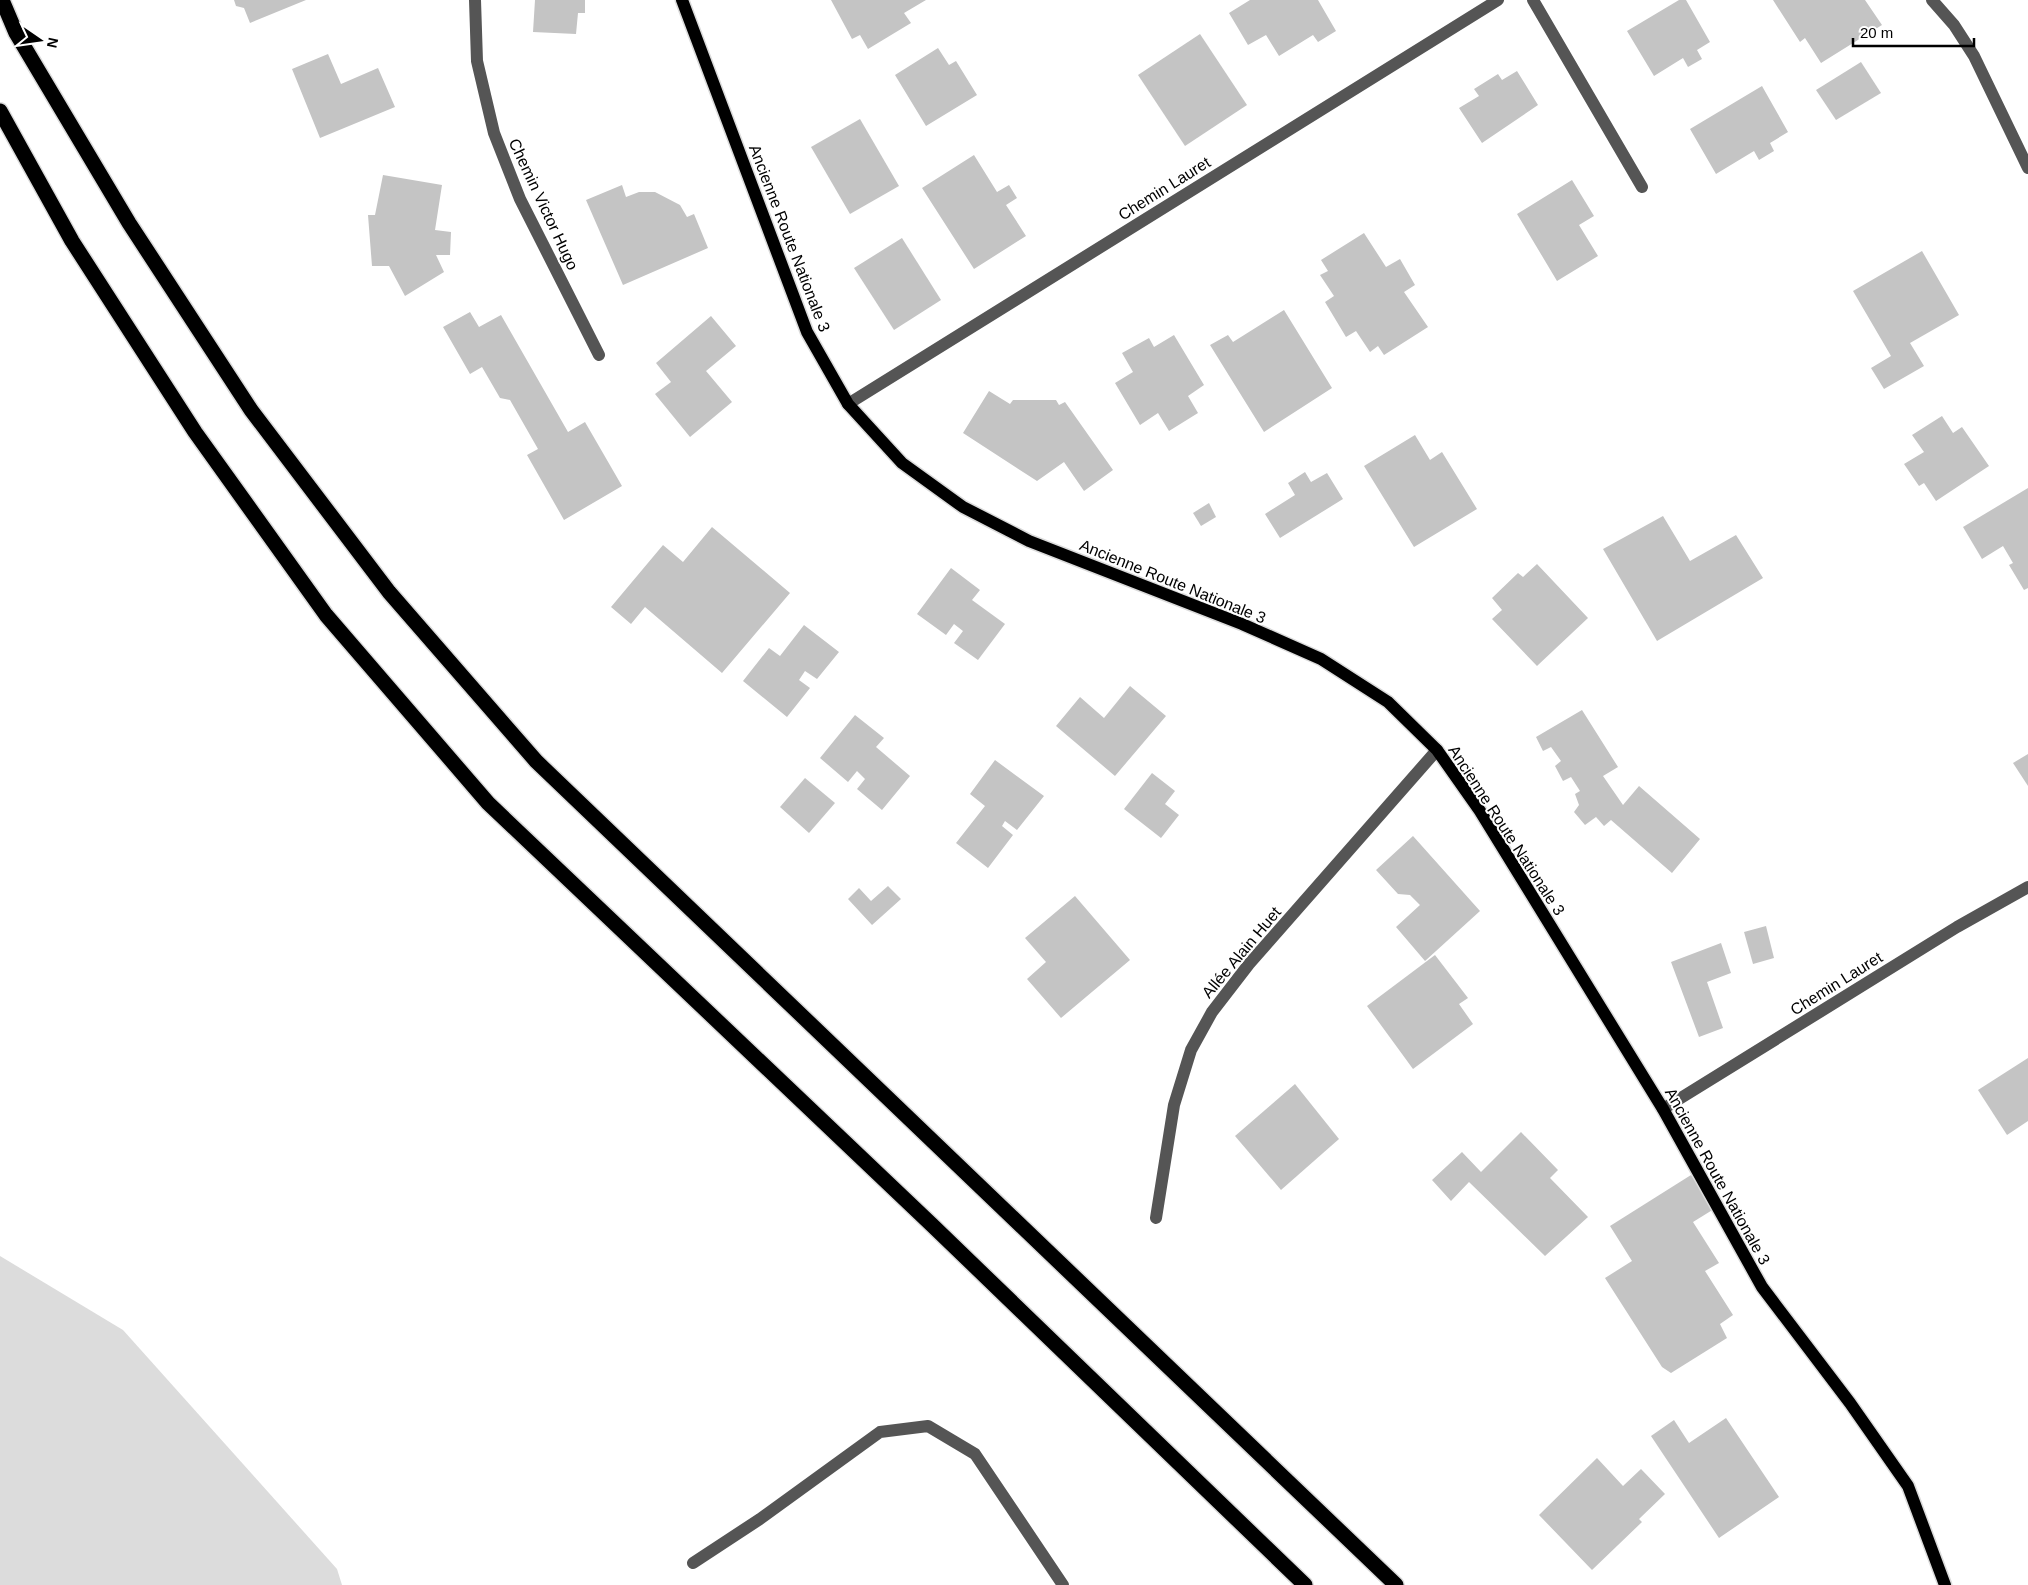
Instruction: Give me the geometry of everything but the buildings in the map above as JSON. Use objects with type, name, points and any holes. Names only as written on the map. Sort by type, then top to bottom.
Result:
[{"type":"highway","points":[[2,0],[16,33],[129,223],[251,410],[389,592],[536,761],[1396,1585]]},
{"type":"highway","points":[[0,111],[72,241],[195,432],[326,615],[488,803],[932,1225],[1305,1585]]},
{"type":"main road","name":"Ancienne Route Nationale 3","points":[[682,0],[806,332],[848,404],[902,463],[963,508],[1029,541],[1242,624],[1321,659],[1388,702],[1437,750],[1480,811],[1663,1109],[1762,1287],[1850,1403],[1908,1486],[1945,1585]]},
{"type":"street","name":"Chemin Victor Hugo","points":[[475,0],[477,62],[494,133],[520,199],[599,356]]},
{"type":"street","name":"Chemin Lauret","points":[[848,404],[1498,0]]},
{"type":"street","points":[[1533,0],[1642,187]]},
{"type":"street","points":[[1932,0],[1954,25],[1974,56],[2028,168]]},
{"type":"street","name":"Allée Alain Huet","points":[[1156,1218],[1174,1105],[1191,1050],[1212,1012],[1249,964],[1437,750]]},
{"type":"street","name":"Chemin Lauret","points":[[1663,1109],[1957,927],[2028,887]]},
{"type":"street","points":[[693,1563],[760,1519],[880,1432],[928,1426],[975,1454],[1063,1585]]},
{"type":"shaded area","points":[[0,1256],[123,1330],[337,1569],[342,1585],[0,1585]]}]
